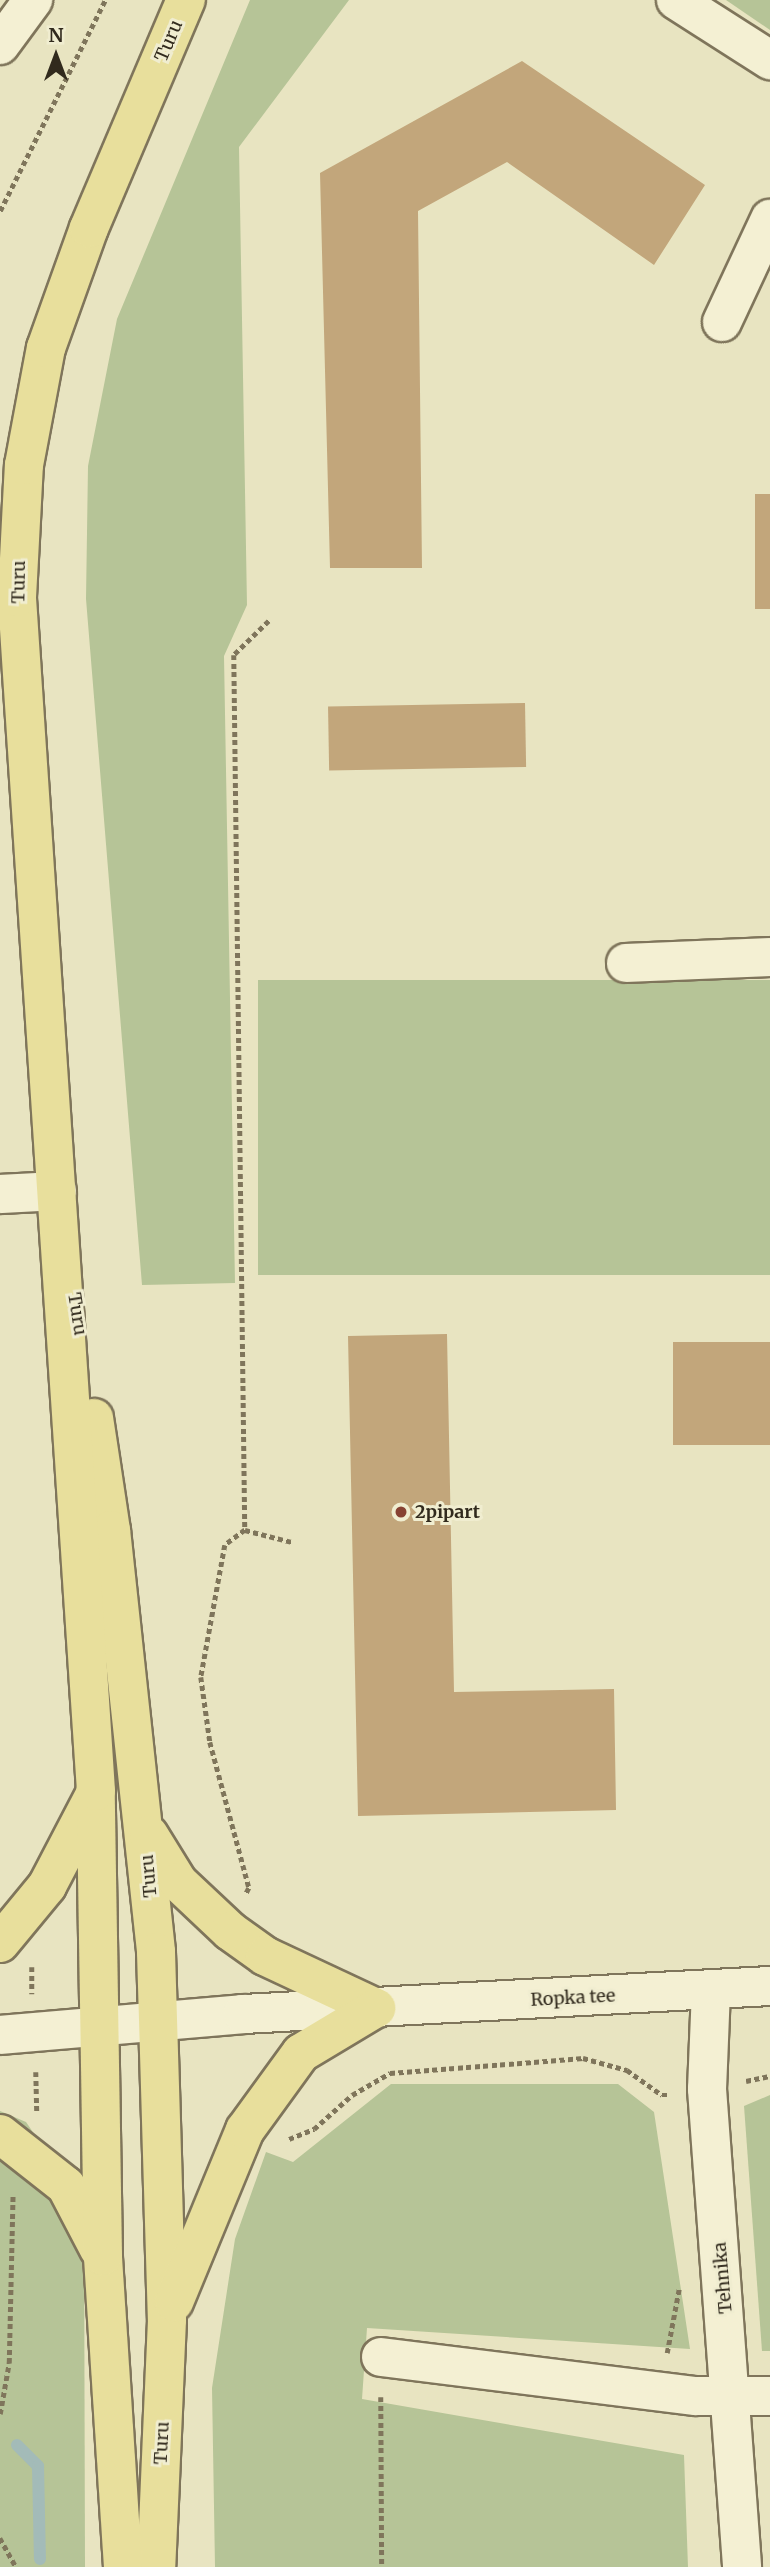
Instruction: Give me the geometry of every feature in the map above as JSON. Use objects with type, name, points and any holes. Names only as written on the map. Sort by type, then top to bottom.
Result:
[{"type":"main road","name":"Turu","points":[[123,2567],[103,2256],[96,1791],[17,597],[23,465],[46,348],[89,228],[186,0]]},
{"type":"main road","name":"Turu","points":[[57,1191],[111,1530],[144,1829],[158,2034],[167,2320],[156,2567]]},
{"type":"main road","points":[[0,1942],[47,1886],[96,1791]]},
{"type":"main road","points":[[144,1829],[178,1882],[230,1931],[265,1956],[376,2008]]},
{"type":"main road","points":[[167,2320],[245,2130],[301,2053],[376,2008]]},
{"type":"main road","points":[[0,2134],[66,2186],[103,2256]]},
{"type":"street","points":[[0,45],[33,0]]},
{"type":"street","points":[[676,0],[770,60]]},
{"type":"street","points":[[722,322],[770,219]]},
{"type":"street","points":[[626,963],[770,957]]},
{"type":"street","points":[[0,1194],[57,1191]]},
{"type":"street","name":"Ropka tee","points":[[0,2057],[98,2040],[376,2008],[770,1986]]},
{"type":"street","name":"Tehnika","points":[[711,1990],[707,2089],[732,2397],[742,2567]]},
{"type":"street","name":"Ropka tee","points":[[0,2035],[98,2040]]},
{"type":"street","points":[[381,2357],[732,2397],[770,2396]]},
{"type":"path","points":[[0,211],[104,0]]},
{"type":"path","points":[[245,1530],[234,655],[269,621]]},
{"type":"path","points":[[245,1530],[292,1542]]},
{"type":"path","points":[[244,1900],[248,1888],[210,1742],[201,1677],[225,1545],[245,1530]]},
{"type":"path","points":[[288,2139],[314,2129],[352,2095],[390,2073],[583,2058],[627,2070],[662,2095],[770,2076]]},
{"type":"path","points":[[381,2357],[382,2567]]},
{"type":"path","points":[[0,2538],[16,2567]]},
{"type":"green space","points":[[250,0],[349,0],[239,147],[247,605],[224,656],[235,1283],[142,1285],[86,599],[88,466],[117,319]]},
{"type":"green space","points":[[726,0],[770,0],[770,30]]},
{"type":"green space","points":[[258,980],[770,980],[770,1275],[258,1275]]},
{"type":"green space","points":[[391,2084],[618,2084],[654,2112],[690,2349],[367,2328],[362,2399],[684,2455],[688,2567],[215,2567],[212,2388],[235,2239],[266,2152],[293,2162]]},
{"type":"green space","points":[[770,2095],[770,2351],[762,2351],[744,2106]]},
{"type":"green space","points":[[0,2111],[26,2122],[84,2207],[85,2567],[0,2567]]},
{"type":"building","points":[[522,61],[705,185],[654,265],[507,162],[418,211],[422,568],[330,568],[320,173]]},
{"type":"building","points":[[755,494],[770,494],[770,609],[755,609]]},
{"type":"building","points":[[525,703],[526,767],[329,770],[328,706]]},
{"type":"building","name":"2pipart","points":[[447,1334],[454,1692],[614,1689],[616,1810],[358,1816],[348,1336]]},
{"type":"building","points":[[673,1342],[770,1342],[770,1445],[673,1445]]},
{"type":"waterway","points":[[17,2445],[38,2466],[40,2559]]},
{"type":"place","name":"2pipart","points":[[401,1512]]}]
